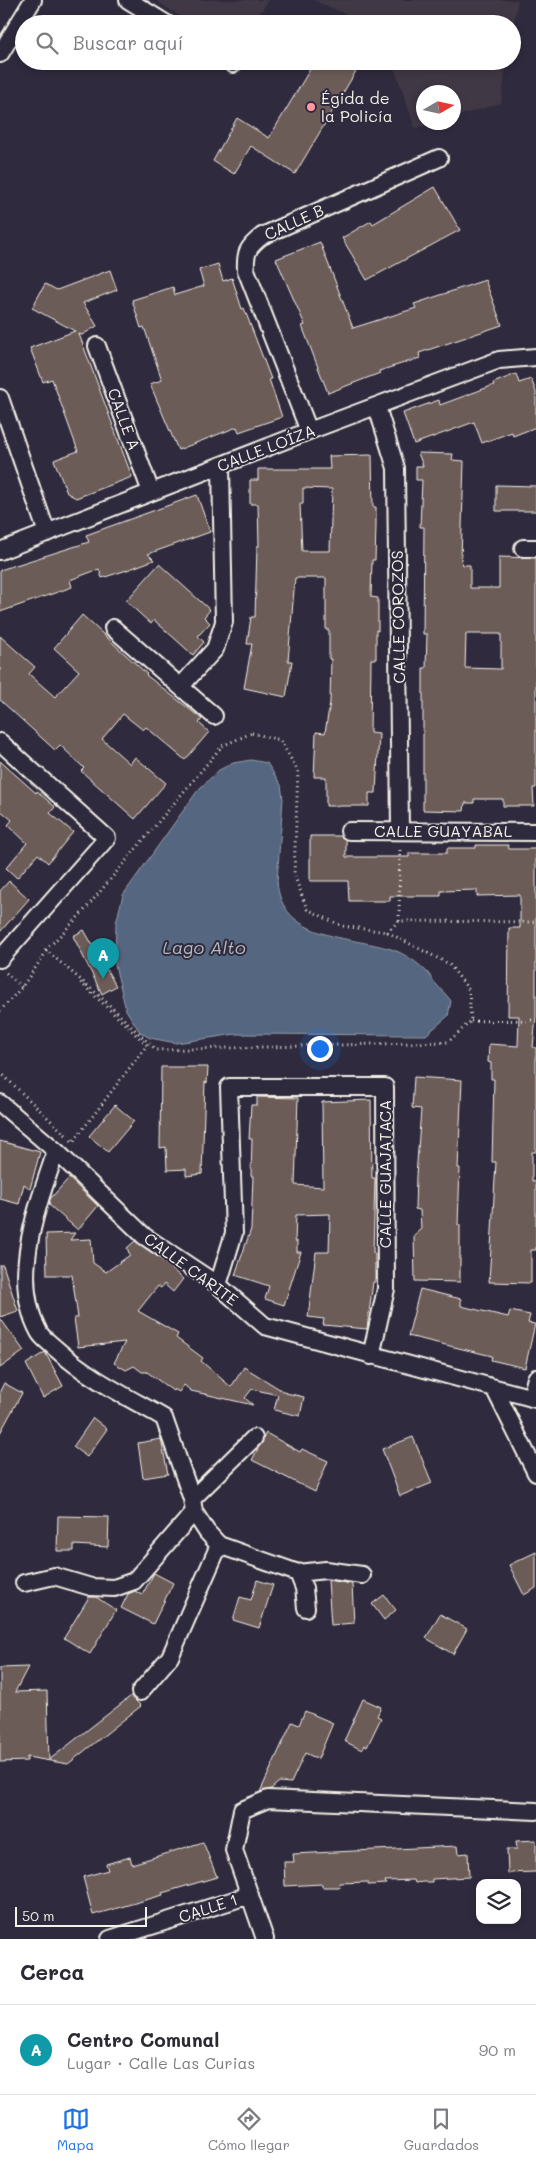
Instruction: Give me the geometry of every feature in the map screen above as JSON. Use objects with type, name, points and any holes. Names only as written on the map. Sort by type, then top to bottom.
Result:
[{"type":"street","points":[[24,15],[33,0]]},
{"type":"street","points":[[128,0],[152,15]]},
{"type":"street","points":[[0,54],[15,29]]},
{"type":"street","name":"CALLE B","points":[[309,431],[246,270],[245,256],[252,244],[262,236],[439,158]]},
{"type":"street","name":"CALLE A","points":[[97,346],[152,492]]},
{"type":"street","name":"CALLE LOÍZA","points":[[0,551],[309,431],[499,360],[536,357]]},
{"type":"street","points":[[0,398],[47,533]]},
{"type":"street","name":"CALLE COROZOS","points":[[377,407],[396,468],[400,830]]},
{"type":"street","points":[[181,686],[215,649],[224,622],[221,466]]},
{"type":"street","points":[[113,628],[214,716]]},
{"type":"street","points":[[0,742],[107,838],[0,959]]},
{"type":"street","name":"CALLE GUAYABAL","points":[[349,831],[536,832]]},
{"type":"street","name":"CALLE GUAJATACA","points":[[218,1285],[234,1233],[229,1087],[385,1087],[386,1289],[371,1356]]},
{"type":"street","name":"CALLE CARITE","points":[[0,1103],[56,1151],[144,1236],[218,1285],[265,1326],[534,1399]]},
{"type":"street","points":[[56,1151],[36,1211],[28,1259],[26,1295],[39,1333],[78,1369],[164,1418],[193,1506],[207,1532],[219,1545],[298,1573],[326,1570],[362,1575]]},
{"type":"street","points":[[534,1399],[536,1378]]},
{"type":"street","points":[[494,1388],[536,1473]]},
{"type":"street","points":[[24,1583],[54,1576],[91,1587],[114,1588],[134,1581],[193,1506],[254,1438]]},
{"type":"street","points":[[140,1692],[170,1657],[219,1545]]},
{"type":"street","points":[[298,1573],[304,1588],[306,1608]]},
{"type":"street","points":[[265,1939],[234,1850],[242,1810],[268,1799],[536,1811]]},
{"type":"street","name":"CALLE 1","points":[[110,1939],[250,1894]]},
{"type":"path","points":[[0,1011],[22,987],[46,950],[83,912],[222,746],[252,733],[280,740],[298,771],[294,874],[307,910],[342,926],[387,932],[449,964],[469,990],[471,1020]]},
{"type":"path","points":[[399,921],[400,830]]},
{"type":"path","points":[[387,932],[399,921],[536,922]]},
{"type":"path","points":[[46,950],[103,999],[156,1050],[448,1042],[471,1020],[536,1020]]},
{"type":"path","points":[[0,1072],[73,1142],[147,1045],[46,950]]},
{"type":"path","points":[[0,968],[22,987]]},
{"type":"shaded area","points":[[155,0],[269,0],[258,15],[178,15]]},
{"type":"shaded area","points":[[313,0],[518,0],[515,15],[348,15]]},
{"type":"shaded area","points":[[395,70],[506,70],[501,103],[461,115],[461,85],[416,85],[416,128]]},
{"type":"water","name":"Lago Alto","points":[[251,760],[267,763],[281,785],[283,799],[277,881],[281,900],[291,915],[304,925],[338,937],[391,949],[410,959],[428,973],[451,1001],[448,1016],[426,1035],[236,1034],[176,1043],[150,1038],[140,1032],[126,1010],[115,965],[116,923],[123,895],[198,790],[219,770],[233,763]]},
{"type":"building","name":"Égida de la Policía","points":[[310,70],[357,70],[295,174],[251,146],[234,174],[213,161],[237,118],[269,138]]},
{"type":"building","points":[[435,187],[460,230],[367,280],[342,238],[371,221],[373,224]]},
{"type":"building","points":[[320,242],[353,328],[416,308],[414,304],[485,280],[502,325],[419,353],[420,358],[379,371],[380,373],[328,393],[302,326],[305,325],[276,259]]},
{"type":"building","points":[[218,264],[223,281],[232,278],[242,309],[244,308],[271,379],[269,379],[282,417],[239,432],[237,427],[178,450],[150,384],[162,380],[144,327],[141,328],[132,300],[173,287],[175,295],[204,286],[199,270]]},
{"type":"building","points":[[110,270],[117,290],[83,303],[97,326],[82,335],[79,334],[132,477],[76,498],[67,493],[54,460],[78,451],[52,379],[43,382],[30,348],[75,331],[32,308],[45,284],[57,290]]},
{"type":"building","points":[[516,374],[519,383],[531,379],[536,392],[536,427],[513,436],[512,432],[482,443],[474,422],[414,444],[403,413],[439,400],[440,405],[494,385],[493,383]]},
{"type":"building","points":[[418,453],[453,454],[452,460],[464,461],[461,560],[463,565],[470,565],[470,588],[499,588],[499,557],[536,558],[536,788],[533,788],[534,806],[503,806],[503,799],[474,799],[474,803],[465,803],[464,811],[423,810],[423,668],[426,668],[427,634],[423,634],[424,527],[420,527],[422,480],[416,480],[416,466],[423,466]],"holes":[[[466,634],[501,634],[501,669],[465,668]]]},
{"type":"building","points":[[372,455],[373,507],[376,507],[376,526],[375,560],[372,560],[371,597],[378,598],[378,631],[376,630],[376,659],[371,659],[370,733],[379,734],[376,793],[369,793],[369,806],[326,806],[326,777],[314,777],[316,732],[325,733],[330,702],[331,659],[329,659],[329,630],[326,630],[326,578],[295,578],[288,661],[292,661],[286,697],[244,688],[252,644],[247,644],[251,617],[255,617],[257,546],[259,546],[258,504],[250,504],[250,480],[258,480],[258,469],[330,469],[329,456]],"holes":[[[303,488],[332,489],[330,551],[302,551],[300,504],[303,504]]]},
{"type":"building","points":[[496,485],[536,486],[536,511],[496,511]]},
{"type":"building","points":[[197,495],[210,532],[148,554],[154,560],[102,578],[99,569],[70,580],[72,587],[0,612],[0,570],[89,542],[86,535]]},
{"type":"building","points":[[159,564],[210,610],[204,617],[210,623],[198,636],[204,642],[193,655],[154,620],[151,624],[126,601]]},
{"type":"building","points":[[82,615],[146,675],[202,719],[199,723],[209,732],[185,760],[146,727],[143,730],[123,714],[102,739],[130,764],[135,757],[166,783],[135,819],[81,771],[84,768],[60,745],[55,750],[0,700],[0,636],[35,667],[29,674],[55,697],[79,671],[54,648]]},
{"type":"building","points":[[0,761],[55,807],[50,813],[73,832],[48,863],[38,854],[17,878],[6,868],[27,843],[8,825],[12,820],[0,810]]},
{"type":"building","points":[[310,836],[340,836],[346,840],[346,857],[409,857],[409,853],[447,853],[447,848],[476,848],[476,845],[508,845],[509,849],[536,849],[536,1016],[533,1047],[536,1048],[536,1152],[532,1152],[532,1181],[536,1181],[536,1250],[531,1250],[531,1283],[489,1282],[496,1162],[492,1162],[494,1079],[491,1079],[491,1063],[488,1062],[489,1044],[518,1046],[519,1016],[508,1016],[509,928],[520,928],[520,895],[477,896],[477,890],[441,891],[441,896],[390,896],[390,901],[349,901],[348,881],[310,881]]},
{"type":"building","points":[[9,881],[29,899],[0,932],[0,891]]},
{"type":"building","points":[[84,930],[116,986],[102,994],[73,936]]},
{"type":"building","points":[[161,1067],[208,1067],[207,1083],[205,1082],[202,1174],[186,1176],[186,1169],[167,1170],[166,1147],[160,1148]]},
{"type":"building","points":[[414,1077],[462,1080],[458,1168],[460,1168],[458,1225],[460,1225],[460,1282],[415,1281],[414,1235],[421,1229],[420,1210],[415,1209],[421,1109],[412,1108]]},
{"type":"building","points":[[257,1097],[298,1098],[295,1185],[323,1187],[322,1102],[371,1100],[372,1178],[375,1178],[373,1253],[375,1253],[375,1282],[373,1282],[367,1329],[323,1325],[324,1319],[308,1317],[316,1252],[329,1252],[330,1214],[296,1215],[295,1241],[297,1241],[297,1252],[301,1252],[284,1305],[265,1299],[269,1286],[235,1275],[251,1229],[253,1176],[251,1176],[252,1139],[249,1139],[251,1105],[257,1105]]},
{"type":"building","points":[[115,1105],[134,1121],[108,1152],[89,1136]]},
{"type":"building","points":[[0,1141],[40,1152],[30,1189],[24,1184],[19,1204],[0,1199]]},
{"type":"building","points":[[69,1178],[98,1206],[78,1230],[49,1205],[50,1199]]},
{"type":"building","points":[[75,1233],[70,1240],[91,1239],[93,1263],[106,1272],[130,1255],[127,1248],[135,1241],[161,1259],[183,1279],[173,1292],[164,1284],[161,1288],[158,1286],[138,1311],[178,1334],[176,1338],[203,1358],[201,1361],[231,1387],[244,1367],[286,1393],[304,1397],[300,1416],[274,1410],[278,1395],[252,1389],[245,1398],[253,1405],[191,1391],[184,1385],[179,1392],[174,1389],[173,1391],[147,1372],[142,1372],[134,1366],[126,1370],[114,1363],[125,1342],[78,1347],[74,1318],[78,1318],[72,1275],[47,1275],[46,1234]]},
{"type":"building","points":[[0,1265],[3,1265],[18,1311],[0,1317]]},
{"type":"building","points":[[420,1289],[461,1299],[461,1306],[508,1317],[510,1311],[530,1315],[528,1323],[535,1324],[525,1368],[491,1360],[492,1356],[408,1336]]},
{"type":"building","points":[[0,1318],[24,1351],[0,1368]]},
{"type":"building","points":[[45,1352],[63,1386],[43,1398],[26,1364]]},
{"type":"building","points":[[4,1383],[22,1393],[0,1433],[0,1391]]},
{"type":"building","points":[[93,1418],[107,1429],[87,1457],[73,1447]]},
{"type":"building","points":[[266,1433],[300,1452],[302,1449],[328,1461],[315,1492],[252,1460]]},
{"type":"building","points":[[413,1437],[432,1483],[400,1496],[382,1449]]},
{"type":"building","points":[[161,1439],[168,1474],[143,1478],[138,1443]]},
{"type":"building","points":[[58,1516],[109,1517],[108,1547],[74,1545],[74,1551],[57,1551]]},
{"type":"building","points":[[536,1552],[536,1588],[524,1595],[509,1565]]},
{"type":"building","points":[[154,1573],[173,1583],[153,1624],[121,1608],[128,1594],[135,1591],[142,1595]]},
{"type":"building","points":[[257,1580],[273,1585],[259,1628],[233,1620],[240,1597],[251,1600]]},
{"type":"building","points":[[328,1580],[352,1584],[354,1623],[331,1625]]},
{"type":"building","points":[[384,1595],[396,1610],[384,1620],[372,1604]]},
{"type":"building","points":[[89,1597],[96,1597],[116,1610],[90,1654],[64,1638]]},
{"type":"building","points":[[440,1614],[467,1629],[453,1654],[426,1638]]},
{"type":"building","points":[[28,1667],[15,1692],[47,1691],[49,1760],[131,1696],[141,1706],[68,1764],[27,1757],[27,1761],[0,1762],[0,1668]]},
{"type":"building","points":[[363,1699],[381,1707],[377,1716],[381,1718],[367,1747],[364,1745],[362,1750],[344,1741]]},
{"type":"building","points":[[305,1711],[333,1723],[318,1759],[305,1753],[291,1783],[279,1782],[271,1789],[260,1792],[292,1722],[299,1725]]},
{"type":"building","points":[[536,1840],[536,1872],[508,1873],[507,1849],[517,1849],[516,1841]]},
{"type":"building","points":[[203,1842],[217,1877],[93,1915],[83,1877],[108,1870],[106,1864],[130,1857],[132,1864]]},
{"type":"building","points":[[457,1846],[458,1854],[468,1853],[469,1877],[432,1879],[432,1882],[415,1883],[414,1880],[385,1881],[386,1884],[368,1885],[368,1882],[339,1883],[340,1887],[322,1887],[322,1884],[285,1886],[284,1862],[294,1862],[293,1854]]},
{"type":"place","name":"Égida de la Policía","points":[[311,107]]},
{"type":"place","name":"Centro Comunal","points":[[103,979]]}]
